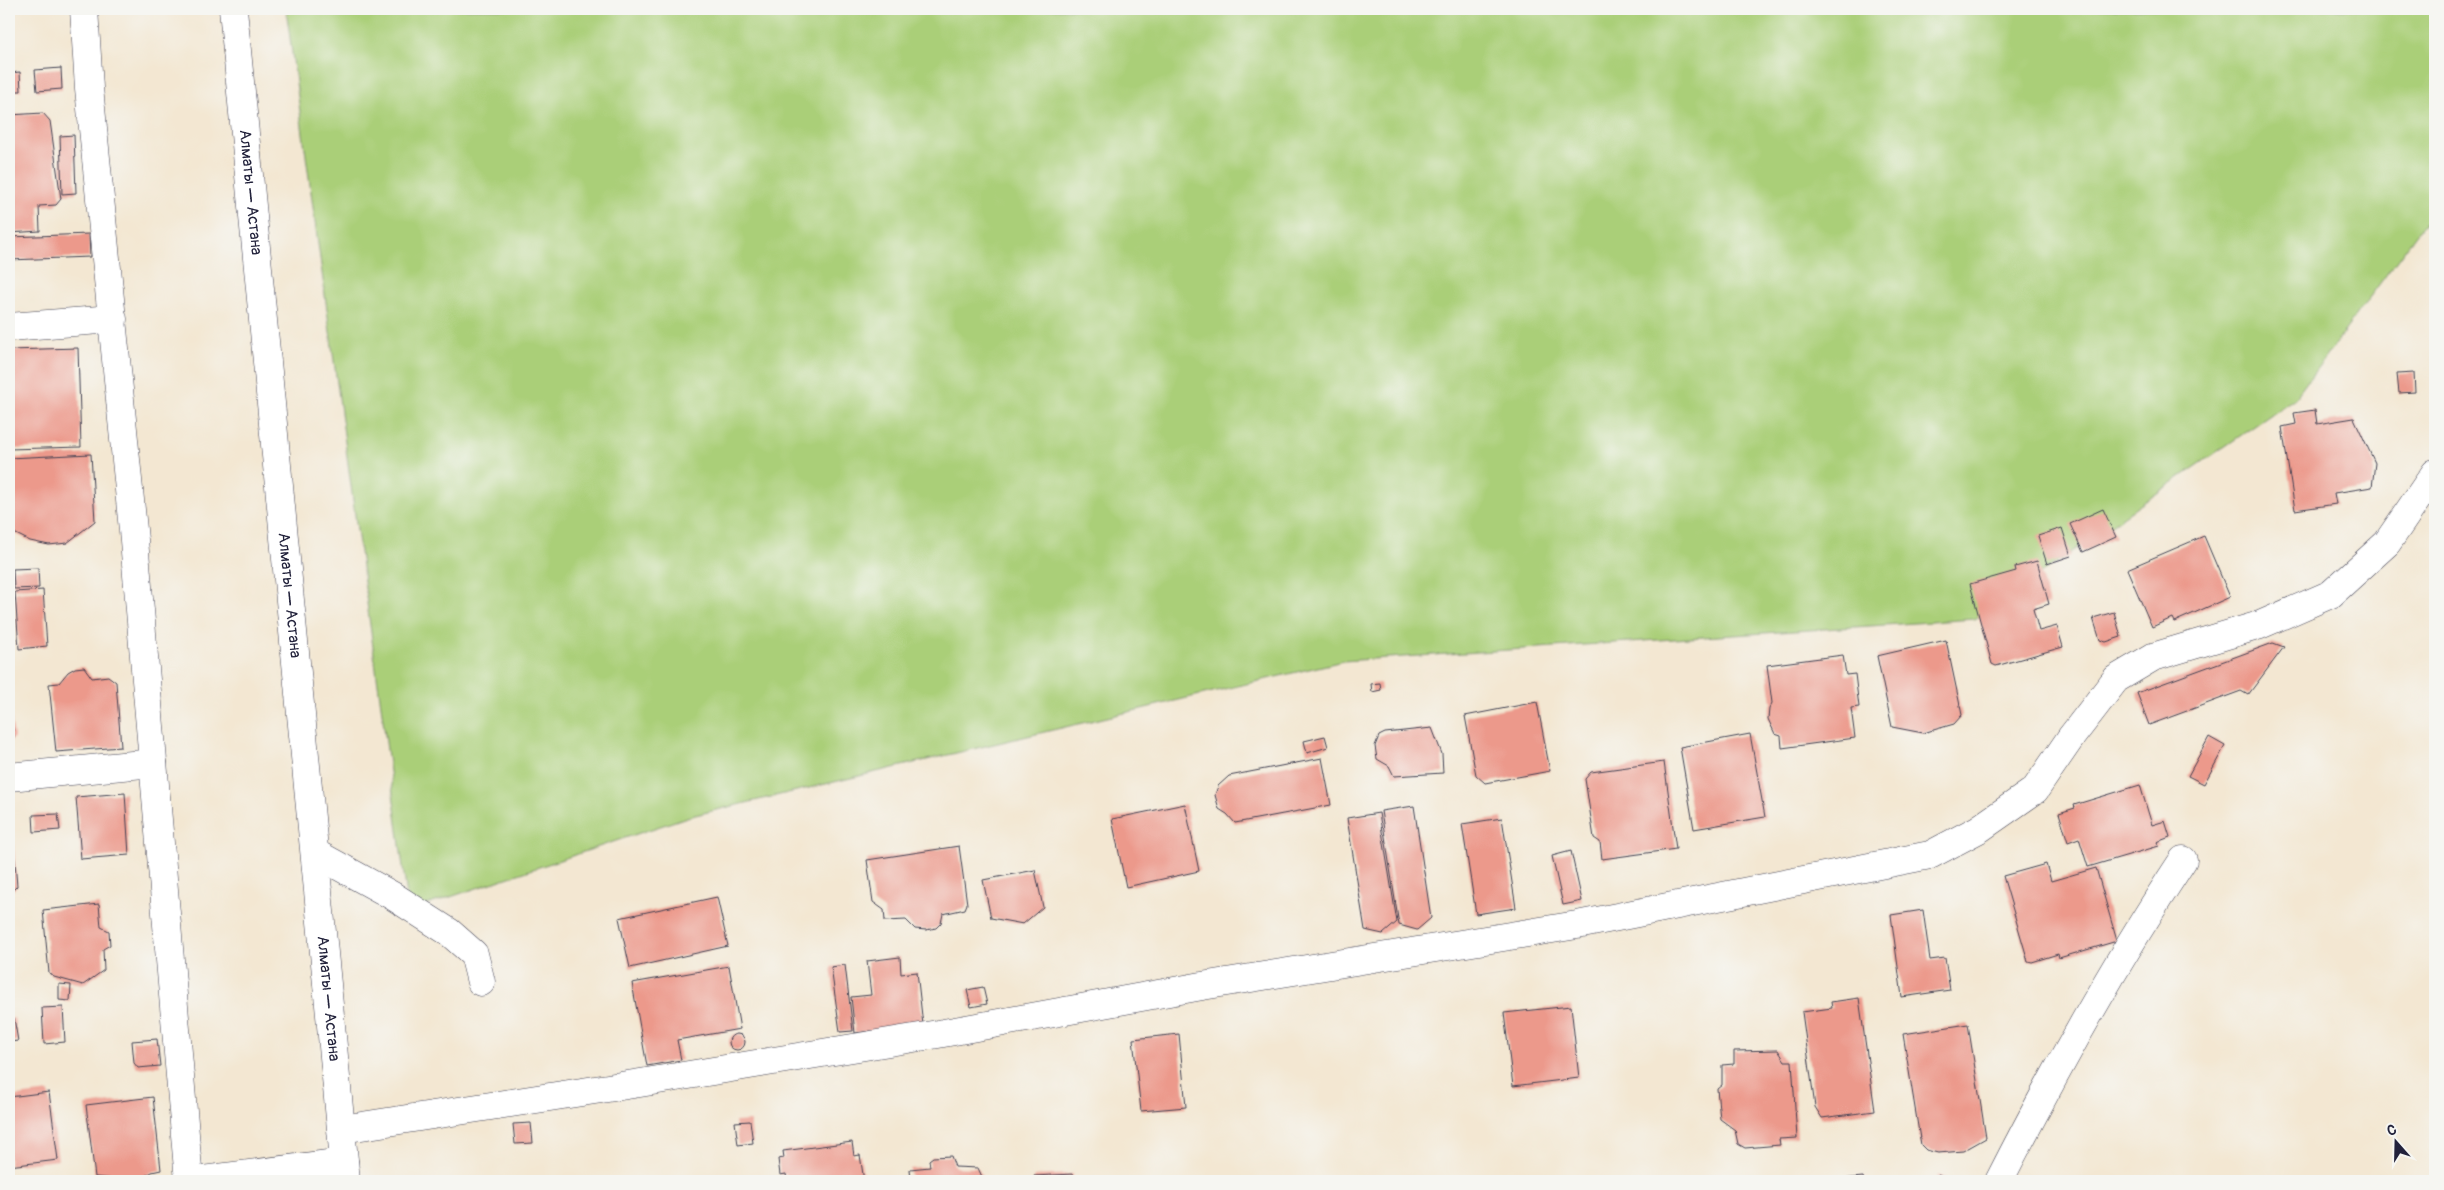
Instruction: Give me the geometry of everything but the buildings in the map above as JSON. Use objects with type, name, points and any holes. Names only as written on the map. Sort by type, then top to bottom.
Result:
[{"type":"main road","points":[[84,9],[89,88],[113,319],[153,763],[188,1181]]},
{"type":"main road","name":"Алматы — Астана","points":[[233,9],[345,1171]]},
{"type":"main road","points":[[9,327],[113,319]]},
{"type":"main road","points":[[342,1130],[938,1034],[1202,986],[1577,925],[1930,855],[1979,829],[2035,790],[2072,736],[2116,678],[2153,656],[2260,625],[2331,594],[2387,543],[2435,473]]},
{"type":"main road","points":[[9,777],[153,763]]},
{"type":"main road","points":[[315,853],[393,896],[449,932],[474,954],[481,982]]},
{"type":"main road","points":[[1998,1181],[2062,1062],[2119,962],[2183,860]]},
{"type":"main road","points":[[195,1181],[345,1171]]},
{"type":"green space","points":[[286,9],[2435,9],[2435,209],[2295,398],[1975,619],[1343,661],[687,817],[409,911]]}]
